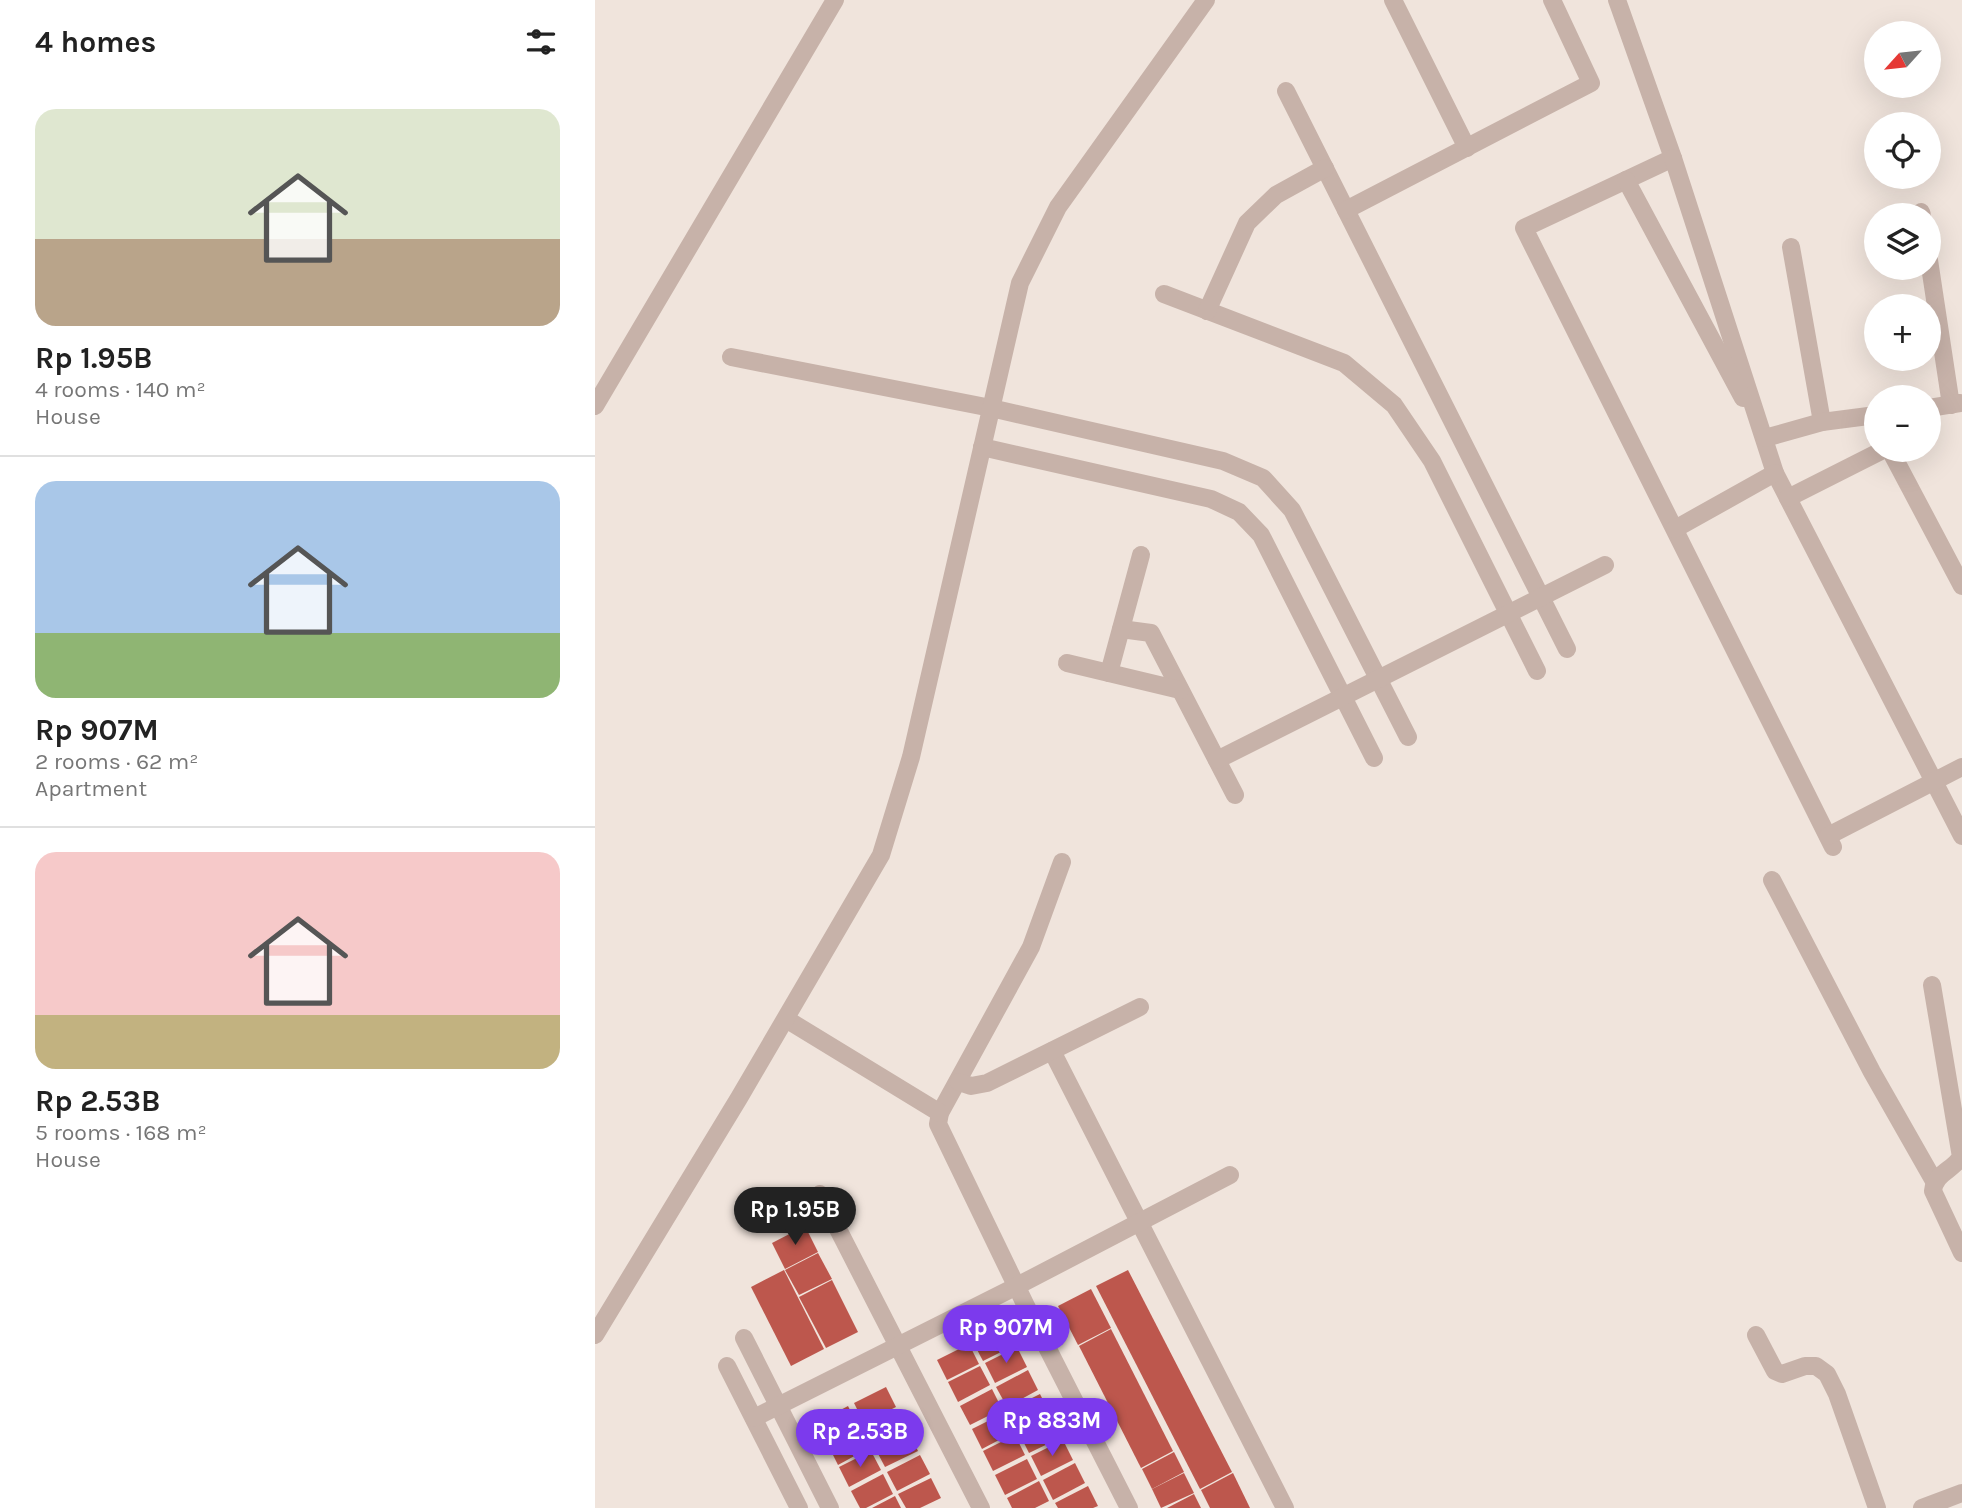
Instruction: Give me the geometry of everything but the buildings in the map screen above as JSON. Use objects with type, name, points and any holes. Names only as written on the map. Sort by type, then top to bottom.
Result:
[{"type":"street","points":[[595,406],[835,0]]},
{"type":"street","points":[[595,1335],[786,1019],[881,855],[911,757],[1020,284],[1058,206],[1206,0]]},
{"type":"street","points":[[1392,0],[1467,148]]},
{"type":"street","points":[[1346,211],[1591,83],[1552,0]]},
{"type":"street","points":[[1617,0],[1673,158],[1776,473],[1962,836]]},
{"type":"street","points":[[1286,91],[1567,649]]},
{"type":"street","points":[[1673,158],[1524,228],[1831,842],[1962,768]]},
{"type":"street","points":[[1207,311],[1247,223],[1276,195],[1325,168]]},
{"type":"street","points":[[1626,180],[1765,438]]},
{"type":"street","points":[[1791,247],[1822,422]]},
{"type":"street","points":[[1933,280],[1957,404]]},
{"type":"street","points":[[1164,294],[1344,363],[1394,405],[1432,461],[1537,671]]},
{"type":"street","points":[[731,357],[991,408],[1223,461],[1263,478],[1292,510],[1408,737]]},
{"type":"street","points":[[1765,438],[1822,422],[1864,417]]},
{"type":"street","points":[[982,447],[1211,499],[1239,512],[1261,535],[1374,758]]},
{"type":"street","points":[[1788,498],[1864,460]]},
{"type":"street","points":[[1896,462],[1962,586]]},
{"type":"street","points":[[1675,529],[1776,473]]},
{"type":"street","points":[[1109,674],[1141,555]]},
{"type":"street","points":[[1217,760],[1605,565]]},
{"type":"street","points":[[1121,629],[1150,633],[1235,795]]},
{"type":"street","points":[[1067,663],[1181,690]]},
{"type":"street","points":[[1062,862],[1031,947],[940,1113],[938,1124],[1129,1508]]},
{"type":"street","points":[[1772,880],[1872,1072],[1934,1181],[1933,1191],[1962,1253]]},
{"type":"street","points":[[1932,985],[1957,1097],[1961,1157],[1955,1166],[1934,1181]]},
{"type":"street","points":[[958,1082],[971,1086],[987,1083],[1140,1007]]},
{"type":"street","points":[[786,1019],[940,1113]]},
{"type":"street","points":[[1052,1051],[1285,1508]]},
{"type":"street","points":[[754,1418],[1230,1175]]},
{"type":"street","points":[[820,1194],[981,1508]]},
{"type":"street","points":[[1756,1335],[1775,1371],[1782,1374],[1805,1366],[1816,1366],[1827,1374],[1842,1407],[1877,1508]]},
{"type":"street","points":[[744,1338],[829,1508]]},
{"type":"street","points":[[727,1366],[799,1508]]},
{"type":"street","points":[[1922,1508],[1962,1493]]}]
